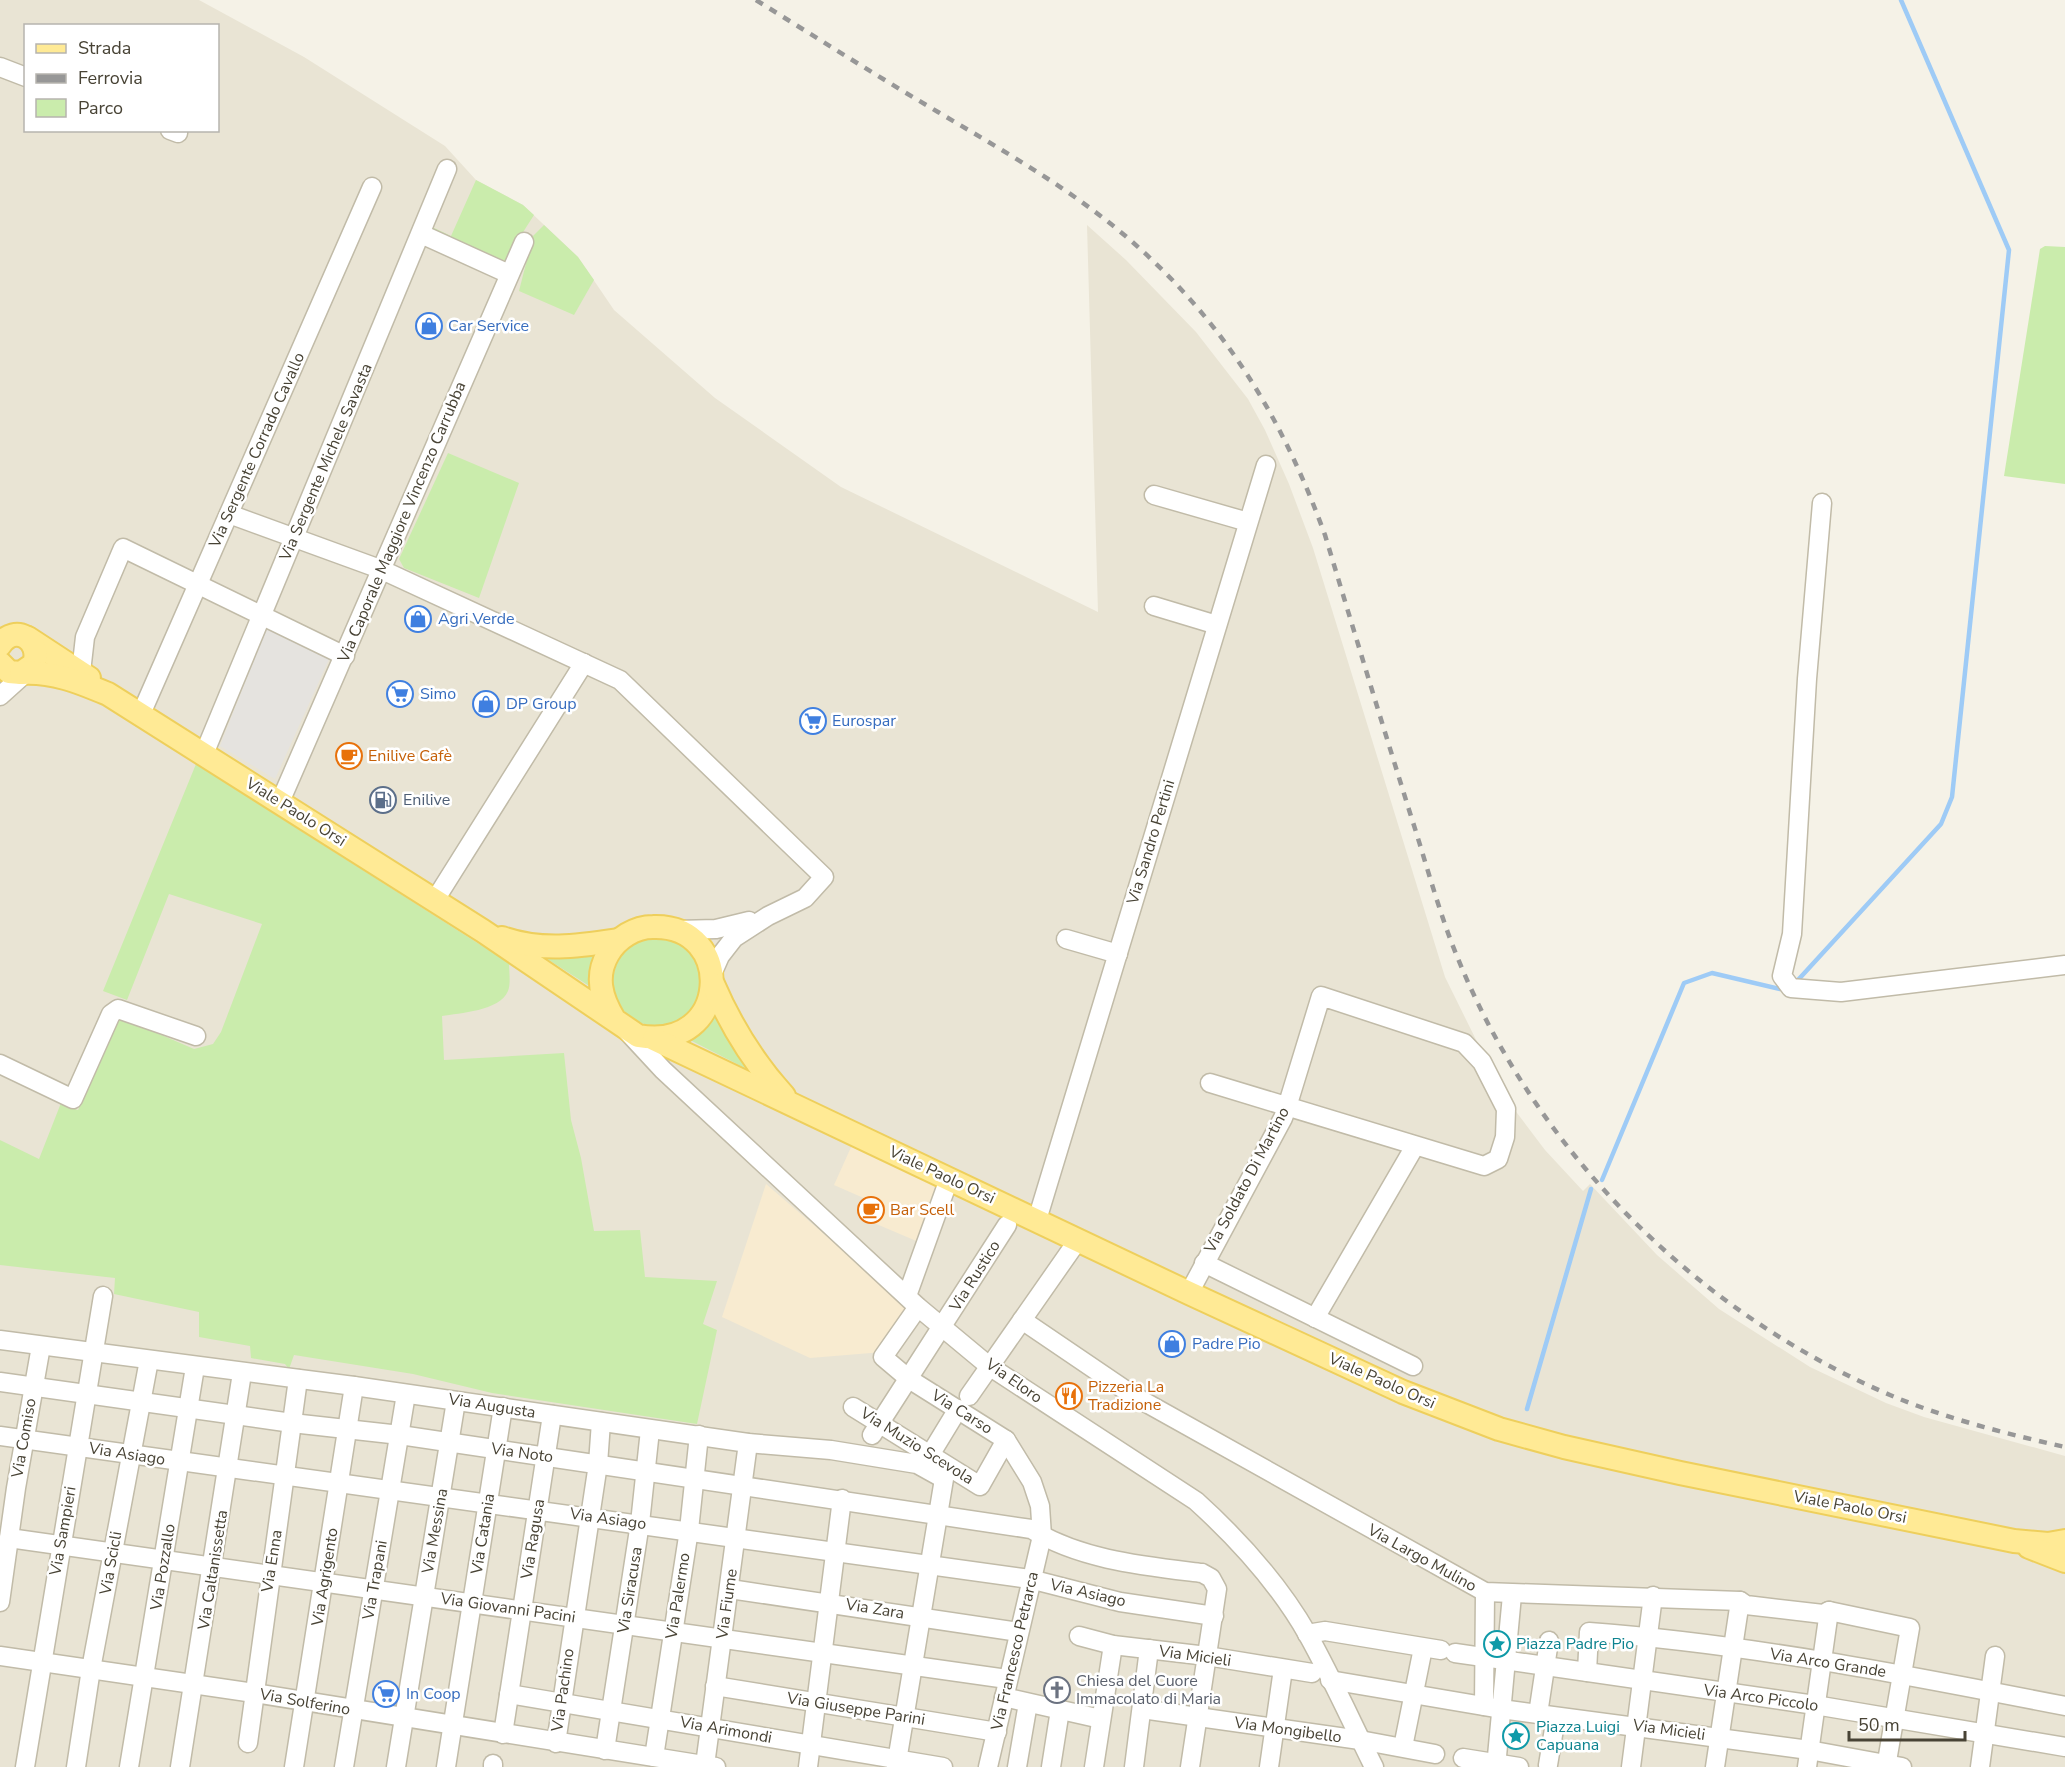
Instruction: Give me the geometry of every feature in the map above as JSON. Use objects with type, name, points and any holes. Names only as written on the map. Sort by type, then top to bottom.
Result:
[{"type":"main road","points":[[0,620],[16,639],[36,652],[26,671]]},
{"type":"main road","points":[[16,639],[57,656],[108,694]]},
{"type":"main road","points":[[0,663],[9,672],[26,671],[62,676],[108,694]]},
{"type":"main road","name":"Viale Paolo Orsi","points":[[108,694],[435,900],[619,1024]]},
{"type":"main road","points":[[712,979],[710,1001],[702,1016],[690,1028],[667,1040],[638,1036],[619,1024],[604,1004],[601,987],[602,970],[608,953],[619,940],[647,927],[677,930],[700,947],[731,1024],[761,1070],[791,1104]]},
{"type":"main road","points":[[483,931],[533,946],[566,948],[619,940]]},
{"type":"main road","name":"Viale Paolo Orsi","points":[[667,1040],[791,1104],[949,1179],[1021,1223],[1078,1240],[1403,1392],[1499,1429],[1564,1447],[1680,1473],[2014,1540]]},
{"type":"main road","points":[[2014,1540],[2048,1544],[2065,1541]]},
{"type":"main road","points":[[2014,1540],[2065,1561]]},
{"type":"street","points":[[0,67],[24,76]]},
{"type":"street","name":"Via Sergente Michele Savasta","points":[[204,754],[447,169]]},
{"type":"street","name":"Via Sergente Corrado Cavallo","points":[[141,714],[372,187]]},
{"type":"street","points":[[421,234],[509,274]]},
{"type":"street","name":"Via Caporale Maggiore Vincenzo Carrubba","points":[[280,802],[524,242]]},
{"type":"street","name":"Via Sandro Pertini","points":[[1021,1223],[1118,954],[1266,465]]},
{"type":"street","points":[[1154,495],[1248,522]]},
{"type":"street","points":[[1822,503],[1807,679],[1792,934],[1782,976],[1791,988],[1841,992],[2065,965]]},
{"type":"street","points":[[229,514],[380,569],[620,680],[694,754],[824,877],[805,898],[768,916],[734,938],[720,956],[712,979]]},
{"type":"street","points":[[81,672],[85,637],[123,548],[345,656]]},
{"type":"street","points":[[1154,606],[1217,625]]},
{"type":"street","points":[[57,656],[68,651],[85,637]]},
{"type":"street","points":[[435,900],[584,663]]},
{"type":"street","points":[[0,696],[26,671]]},
{"type":"street","points":[[677,930],[716,929],[768,916]]},
{"type":"street","points":[[1066,939],[1118,954]]},
{"type":"street","name":"Via Soldato Di Martino","points":[[1189,1293],[1287,1107],[1321,996],[1464,1043],[1482,1062],[1506,1109],[1506,1137],[1498,1159],[1484,1166],[1415,1146]]},
{"type":"street","points":[[0,1064],[73,1100],[111,1014],[118,1009],[196,1036]]},
{"type":"street","name":"Via Eloro","points":[[619,1024],[663,1070],[943,1328],[989,1366],[1196,1501],[1269,1577],[1308,1634],[1374,1767]]},
{"type":"street","points":[[663,1070],[667,1040]]},
{"type":"street","points":[[1210,1083],[1415,1146],[1315,1318]]},
{"type":"street","points":[[913,1301],[949,1179]]},
{"type":"street","name":"Via Rustico","points":[[876,1429],[943,1328],[1021,1223]]},
{"type":"street","points":[[930,1455],[964,1402],[1078,1240]]},
{"type":"street","points":[[1204,1263],[1413,1366]]},
{"type":"street","name":"Via Sampieri","points":[[26,1767],[60,1545],[104,1296]]},
{"type":"street","name":"Via Carso","points":[[913,1301],[883,1357],[909,1379],[964,1402],[1006,1440],[1032,1482],[1040,1506],[1042,1536]]},
{"type":"street","name":"Via Largo Mulino","points":[[1022,1320],[1144,1402],[1485,1592],[1512,1595],[1653,1596],[1740,1601],[1757,1607],[1823,1614],[1829,1611],[1910,1628],[1900,1674]]},
{"type":"street","name":"Via Augusta","points":[[0,1340],[354,1386],[748,1443],[831,1450],[916,1464],[944,1479],[939,1516]]},
{"type":"street","name":"Via Comiso","points":[[0,1602],[9,1538],[8,1487],[24,1439],[41,1346]]},
{"type":"street","name":"Via Scicli","points":[[76,1767],[129,1454],[148,1360]]},
{"type":"street","name":"Via Pozzallo","points":[[129,1767],[195,1367]]},
{"type":"street","name":"Via Caltanissetta","points":[[180,1767],[195,1685],[242,1373]]},
{"type":"street","name":"Via Enna","points":[[248,1743],[269,1575],[286,1474],[298,1379]]},
{"type":"street","name":"Via Noto","points":[[0,1382],[236,1416],[450,1442],[1031,1529],[1072,1548],[1127,1562],[1202,1573],[1211,1578],[1217,1588],[1214,1616]]},
{"type":"street","name":"Via Agrigento","points":[[294,1767],[325,1584],[354,1386]]},
{"type":"street","name":"Via Trapani","points":[[344,1767],[406,1394]]},
{"type":"street","name":"Via Messina","points":[[396,1767],[456,1401]]},
{"type":"street","name":"Via Catania","points":[[446,1767],[503,1407]]},
{"type":"street","name":"Via Muzio Scevola","points":[[853,1407],[876,1429],[930,1455],[980,1486],[1006,1440]]},
{"type":"street","name":"Via Ragusa","points":[[503,1734],[552,1415]]},
{"type":"street","name":"Via Pachino","points":[[556,1743],[598,1464],[601,1422]]},
{"type":"street","name":"Via Siracusa","points":[[605,1750],[640,1523],[650,1430]]},
{"type":"street","name":"Via Palermo","points":[[654,1757],[689,1530],[699,1435]]},
{"type":"street","name":"Via Asiago","points":[[0,1436],[179,1462],[441,1495],[689,1530],[736,1539],[1030,1579],[1120,1602],[1214,1616]]},
{"type":"street","name":"Via Fiume","points":[[710,1766],[709,1728],[730,1589],[748,1443]]},
{"type":"street","points":[[808,1767],[842,1499]]},
{"type":"street","points":[[897,1763],[939,1516]]},
{"type":"street","name":"Via Francesco Petrarca","points":[[988,1767],[997,1732],[1006,1679],[1042,1536]]},
{"type":"street","name":"Via Giovanni Pacini","points":[[9,1538],[1006,1679]]},
{"type":"street","name":"Via Zara","points":[[730,1589],[1019,1632]]},
{"type":"street","points":[[1485,1592],[1485,1656],[1492,1707],[1496,1765]]},
{"type":"street","points":[[1492,1707],[1507,1661],[1512,1595]]},
{"type":"street","points":[[1631,1767],[1653,1596]]},
{"type":"street","points":[[1715,1767],[1740,1601]]},
{"type":"street","points":[[1808,1759],[1829,1611]]},
{"type":"street","points":[[1196,1766],[1196,1716],[1214,1616]]},
{"type":"street","name":"Via Arco Piccolo","points":[[1308,1634],[1325,1631],[1507,1661],[1815,1705],[2065,1747]]},
{"type":"street","name":"Via Arco Grande","points":[[1587,1672],[1589,1632],[1648,1636],[1822,1660],[2065,1706]]},
{"type":"street","name":"Via Micieli","points":[[1079,1636],[1113,1645],[1206,1656],[1312,1673]]},
{"type":"street","points":[[1538,1714],[1549,1641]]},
{"type":"street","points":[[1094,1767],[1113,1645]]},
{"type":"street","points":[[1134,1767],[1149,1650]]},
{"type":"street","points":[[1403,1747],[1414,1694],[1440,1650]]},
{"type":"street","name":"Via Solferino","points":[[0,1656],[254,1693],[352,1711],[404,1717],[710,1766]]},
{"type":"street","points":[[1980,1767],[1995,1656]]},
{"type":"street","points":[[1269,1767],[1283,1669]]},
{"type":"street","points":[[1892,1766],[1894,1718],[1900,1674]]},
{"type":"street","name":"Via Micieli","points":[[1330,1680],[1538,1714],[1720,1737],[1808,1759],[1892,1766]]},
{"type":"street","name":"Via Giuseppe Parini","points":[[715,1686],[997,1732]]},
{"type":"street","name":"Via Arimondi","points":[[509,1694],[811,1744],[897,1763],[943,1767]]},
{"type":"street","points":[[1004,1697],[1101,1719]]},
{"type":"street","points":[[1017,1767],[1028,1703]]},
{"type":"street","name":"Via Mongibello","points":[[1142,1708],[1360,1740],[1435,1754]]},
{"type":"street","points":[[1051,1767],[1060,1710]]},
{"type":"street","points":[[1548,1765],[1555,1723]]},
{"type":"street","points":[[1463,1758],[1519,1767]]},
{"type":"shaded area","points":[[0,0],[199,0],[304,57],[445,146],[476,180],[523,205],[578,257],[614,310],[715,398],[841,487],[1098,612],[1087,225],[1126,260],[1196,332],[1248,399],[1265,430],[1289,484],[1313,548],[1445,977],[1486,1060],[1514,1109],[1545,1150],[1583,1191],[1590,1184],[1657,1255],[1719,1309],[1810,1367],[1886,1403],[1924,1417],[2065,1456],[2065,1767],[0,1767]]},
{"type":"shaded area","points":[[267,627],[331,655],[275,779],[220,746]]},
{"type":"shaded area","points":[[852,1145],[938,1186],[921,1243],[867,1220],[875,1203],[834,1185]]},
{"type":"shaded area","points":[[766,1184],[910,1308],[883,1352],[810,1358],[722,1317]]},
{"type":"green space","points":[[476,180],[523,205],[534,215],[502,265],[429,229],[430,226],[451,236]]},
{"type":"green space","points":[[544,225],[578,257],[594,280],[574,315],[519,291],[533,236]]},
{"type":"green space","points":[[2045,246],[2065,247],[2065,484],[2004,476],[2040,249]]},
{"type":"green space","points":[[448,453],[519,483],[479,598],[404,568],[399,559]]},
{"type":"green space","points":[[196,764],[509,963],[509,988],[504,998],[478,1010],[442,1016],[444,1060],[564,1053],[571,1120],[581,1158],[594,1231],[640,1230],[645,1277],[717,1281],[703,1324],[717,1330],[697,1424],[492,1393],[413,1374],[294,1355],[289,1369],[285,1364],[251,1358],[250,1346],[199,1337],[199,1312],[114,1294],[115,1278],[0,1265],[0,1140],[39,1159],[61,1103],[78,1110],[120,1017],[194,1049],[213,1044],[221,1032],[262,924],[169,894],[127,1000],[103,991]]},
{"type":"green space","points":[[648,938],[666,938],[682,945],[694,957],[701,973],[701,991],[694,1007],[682,1019],[666,1026],[648,1026],[632,1019],[620,1007],[613,991],[613,973],[620,957],[632,945]]},
{"type":"green space","points":[[604,949],[594,989],[541,955]]},
{"type":"green space","points":[[713,1010],[747,1069],[690,1040]]},
{"type":"waterway","points":[[1798,980],[1941,824],[1952,797],[2009,250],[1901,0]]},
{"type":"waterway","points":[[1602,1180],[1684,983],[1712,973],[1780,989]]},
{"type":"waterway","points":[[1527,1409],[1591,1189]]},
{"type":"railway","points":[[756,0],[1021,162],[1101,216],[1126,236],[1180,288],[1232,352],[1275,421],[1310,496],[1325,535],[1438,903],[1448,933],[1481,1009],[1521,1080],[1568,1147],[1622,1209],[1681,1265],[1746,1315],[1816,1359],[1890,1395],[1932,1411],[1998,1431],[2065,1447]]},
{"type":"place","name":"Car Service","points":[[429,326]]},
{"type":"place","name":"Agri Verde","points":[[418,619]]},
{"type":"place","name":"Simo","points":[[400,694]]},
{"type":"place","name":"DP Group","points":[[486,704]]},
{"type":"place","name":"Eurospar","points":[[813,721]]},
{"type":"place","name":"Enilive Cafè","points":[[349,756]]},
{"type":"place","name":"Enilive","points":[[383,800]]},
{"type":"place","name":"Bar Scell","points":[[871,1210]]},
{"type":"place","name":"Padre Pio","points":[[1172,1344]]},
{"type":"place","name":"Pizzeria La Tradizione","points":[[1069,1396]]},
{"type":"place","name":"Piazza Padre Pio","points":[[1497,1644]]},
{"type":"place","name":"Chiesa del Cuore Immacolato di Maria","points":[[1057,1690]]},
{"type":"place","name":"In Coop","points":[[386,1694]]},
{"type":"place","name":"Piazza Luigi Capuana","points":[[1516,1736]]}]
